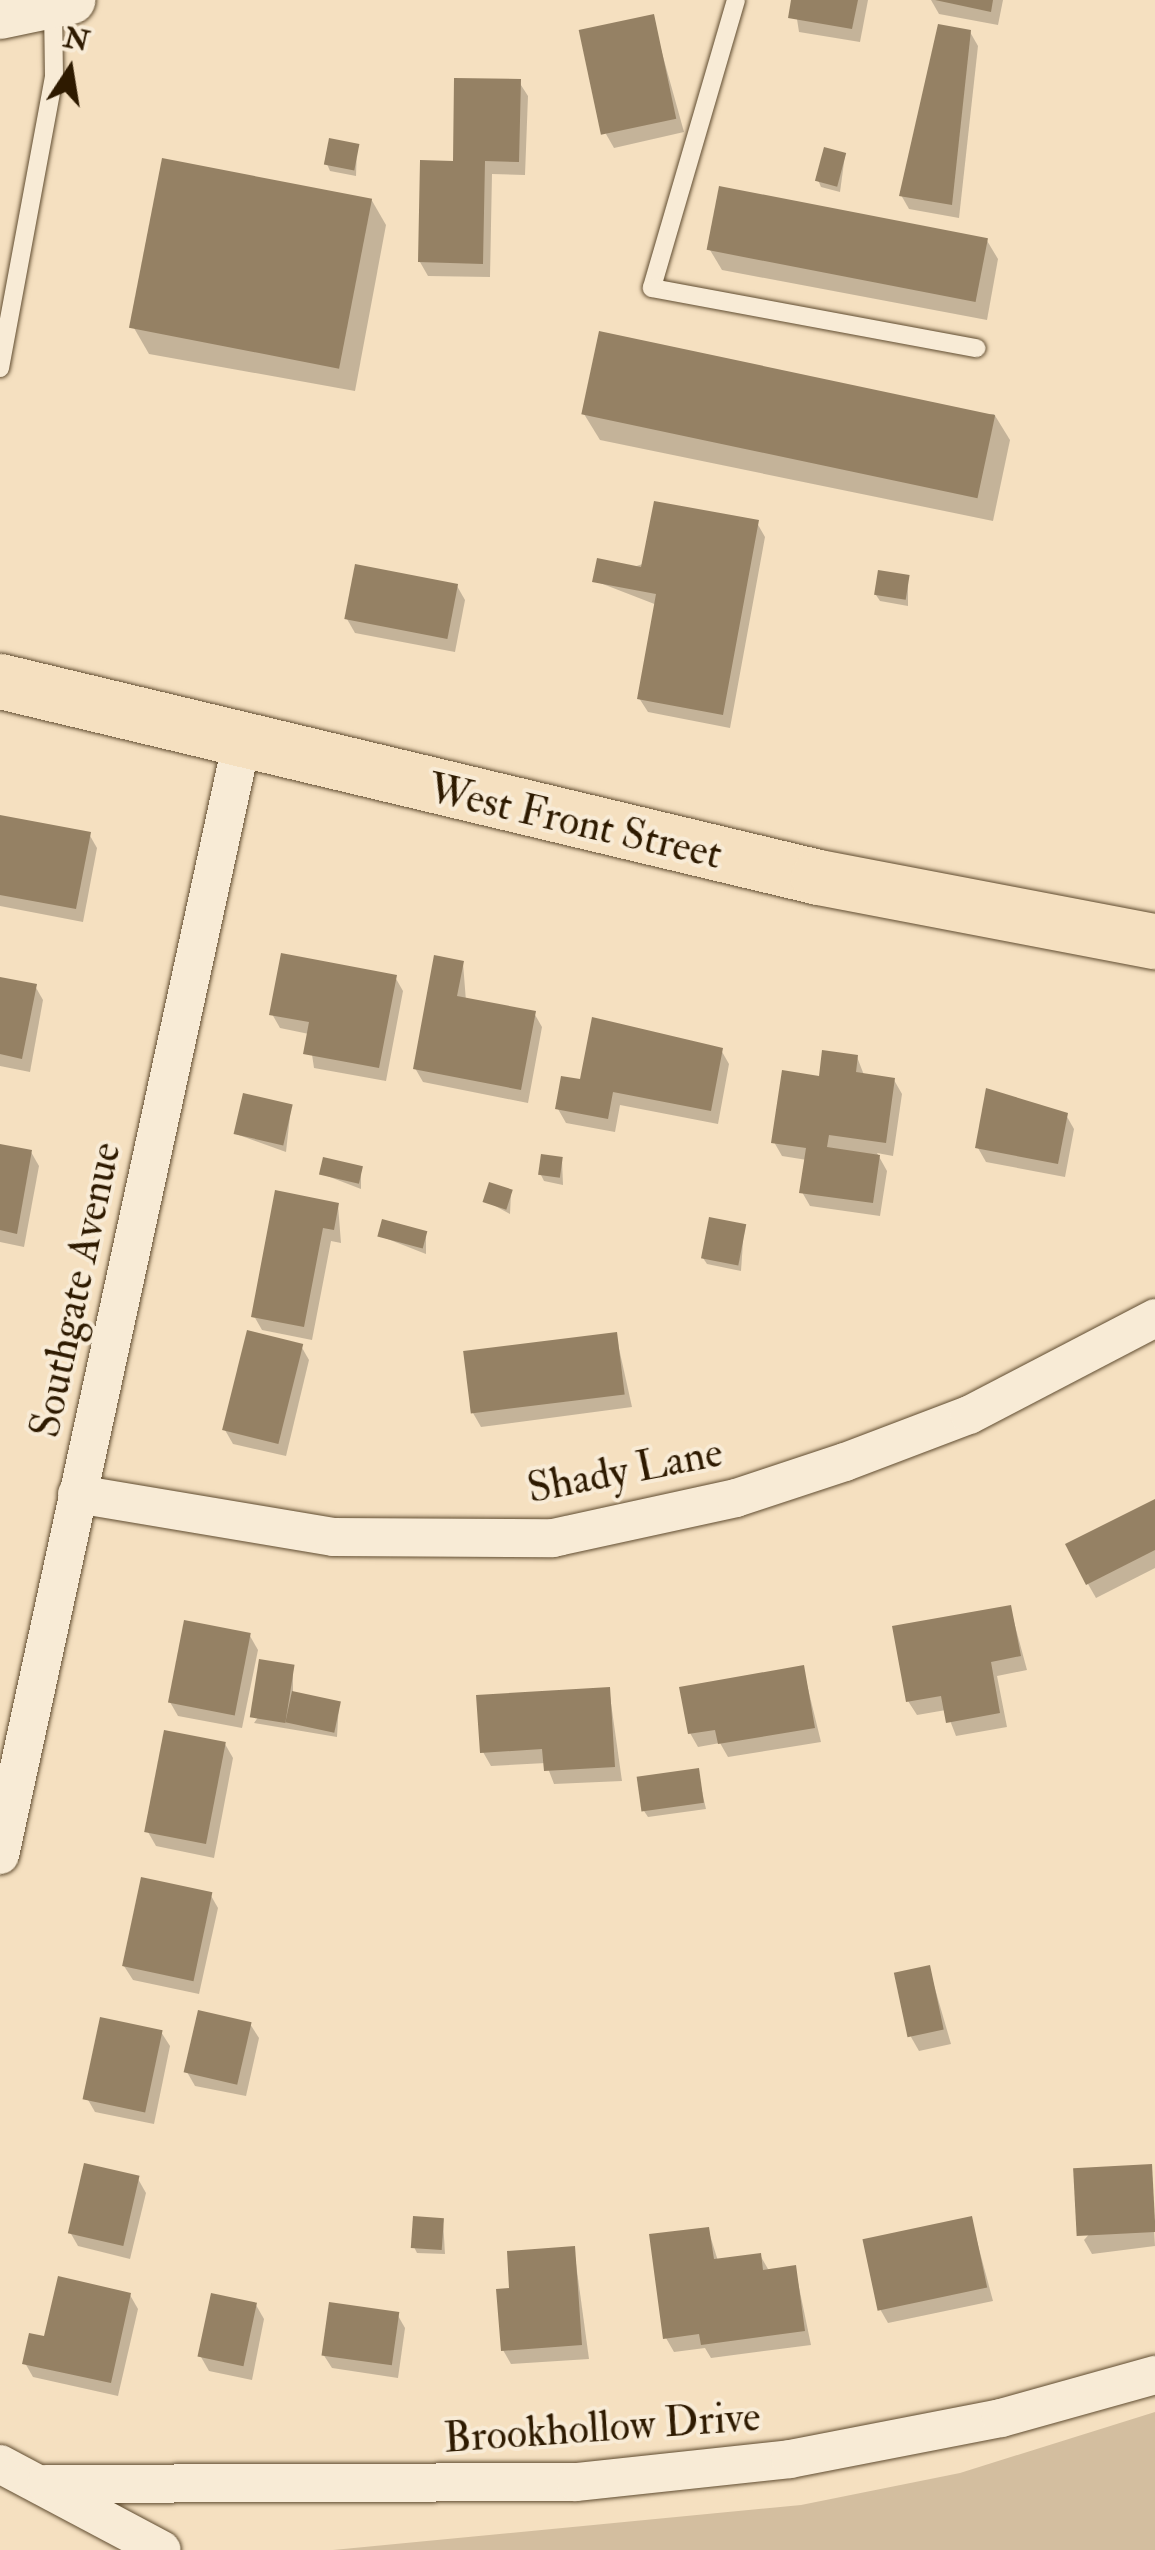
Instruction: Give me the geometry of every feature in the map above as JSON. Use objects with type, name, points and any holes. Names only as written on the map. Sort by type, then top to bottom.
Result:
[{"type":"main road","name":"West Front Street","points":[[0,680],[241,745],[818,877],[1155,940]]},
{"type":"street","points":[[0,14],[62,2]]},
{"type":"street","name":"Southgate Avenue","points":[[0,1855],[241,745]]},
{"type":"street","name":"Shady Lane","points":[[77,1494],[332,1537],[552,1538],[736,1498],[845,1462],[969,1415],[1155,1318]]},
{"type":"street","name":"Brookhollow Drive","points":[[46,2484],[576,2482],[790,2458],[1002,2418],[1155,2375]]},
{"type":"street","points":[[0,2464],[46,2484],[162,2550]]},
{"type":"lane","points":[[736,0],[652,288],[976,348]]},
{"type":"lane","points":[[0,368],[54,77],[62,2]]},
{"type":"shaded area","points":[[1155,2412],[1155,2550],[333,2550],[801,2505],[960,2473]]},
{"type":"building","points":[[791,0],[858,0],[852,29],[788,18]]},
{"type":"building","points":[[935,0],[993,0],[991,12]]},
{"type":"building","points":[[654,14],[676,119],[601,135],[579,30]]},
{"type":"building","points":[[938,24],[971,30],[952,205],[899,196]]},
{"type":"building","points":[[454,78],[521,79],[519,162],[485,161],[483,264],[418,262],[420,160],[453,161]]},
{"type":"building","points":[[329,138],[359,144],[354,170],[324,165]]},
{"type":"building","points":[[824,147],[846,153],[837,187],[815,181]]},
{"type":"building","points":[[162,158],[372,199],[339,369],[129,328]]},
{"type":"building","points":[[719,186],[988,238],[976,302],[707,250]]},
{"type":"building","points":[[599,331],[995,415],[977,498],[581,414]]},
{"type":"building","points":[[654,501],[759,520],[723,715],[637,699],[656,594],[592,582],[597,558],[641,567]]},
{"type":"building","points":[[355,564],[458,584],[447,639],[344,619]]},
{"type":"building","points":[[878,570],[910,575],[906,600],[874,595]]},
{"type":"building","points":[[0,815],[91,832],[76,909],[0,895]]},
{"type":"building","points":[[281,953],[397,975],[379,1068],[303,1054],[309,1022],[269,1015]]},
{"type":"building","points":[[434,955],[464,961],[457,996],[536,1011],[521,1090],[413,1069]]},
{"type":"building","points":[[0,977],[37,984],[22,1059],[0,1054]]},
{"type":"building","points":[[592,1017],[723,1048],[711,1111],[613,1092],[608,1119],[555,1109],[561,1076],[580,1079]]},
{"type":"building","points":[[822,1050],[858,1055],[856,1072],[895,1078],[886,1143],[829,1135],[827,1147],[880,1155],[873,1203],[799,1193],[806,1148],[771,1143],[782,1070],[819,1076]]},
{"type":"building","points":[[986,1088],[1068,1113],[1058,1164],[975,1148]]},
{"type":"building","points":[[243,1093],[293,1104],[283,1145],[234,1134]]},
{"type":"building","points":[[0,1144],[32,1150],[17,1234],[0,1230]]},
{"type":"building","points":[[541,1154],[563,1157],[560,1178],[538,1175]]},
{"type":"building","points":[[323,1157],[363,1166],[359,1184],[319,1175]]},
{"type":"building","points":[[489,1182],[513,1190],[506,1210],[483,1202]]},
{"type":"building","points":[[275,1190],[339,1203],[334,1230],[323,1228],[304,1327],[251,1317]]},
{"type":"building","points":[[709,1217],[746,1224],[738,1265],[701,1258]]},
{"type":"building","points":[[382,1219],[427,1231],[423,1249],[377,1236]]},
{"type":"building","points":[[247,1330],[303,1344],[278,1444],[222,1430]]},
{"type":"building","points":[[617,1332],[625,1395],[471,1413],[463,1351]]},
{"type":"building","points":[[1155,1499],[1155,1550],[1086,1585],[1065,1544]]},
{"type":"building","points":[[1011,1605],[1021,1656],[991,1662],[1000,1713],[946,1723],[941,1696],[906,1702],[892,1626]]},
{"type":"building","points":[[184,1620],[251,1633],[235,1715],[168,1702]]},
{"type":"building","points":[[259,1659],[295,1665],[285,1723],[250,1717]]},
{"type":"building","points":[[804,1665],[815,1728],[718,1744],[715,1730],[688,1734],[679,1687]]},
{"type":"building","points":[[610,1687],[615,1767],[544,1771],[542,1749],[480,1753],[476,1695]]},
{"type":"building","points":[[292,1691],[341,1701],[334,1733],[285,1722]]},
{"type":"building","points":[[164,1730],[226,1742],[206,1844],[144,1832]]},
{"type":"building","points":[[699,1768],[704,1803],[641,1811],[637,1777]]},
{"type":"building","points":[[141,1877],[212,1892],[193,1981],[122,1966]]},
{"type":"building","points":[[930,1965],[944,2030],[908,2037],[894,1973]]},
{"type":"building","points":[[198,2010],[252,2022],[237,2085],[184,2072]]},
{"type":"building","points":[[100,2017],[163,2030],[145,2112],[83,2099]]},
{"type":"building","points":[[84,2163],[140,2176],[123,2246],[68,2233]]},
{"type":"building","points":[[1152,2164],[1155,2232],[1077,2236],[1073,2168]]},
{"type":"building","points":[[413,2216],[444,2218],[442,2250],[411,2248]]},
{"type":"building","points":[[972,2216],[987,2287],[878,2311],[862,2239]]},
{"type":"building","points":[[709,2227],[714,2259],[761,2253],[763,2270],[796,2265],[805,2331],[701,2345],[699,2334],[663,2339],[649,2234]]},
{"type":"building","points":[[575,2246],[582,2345],[501,2351],[496,2289],[509,2288],[507,2251]]},
{"type":"building","points":[[58,2276],[131,2293],[111,2383],[22,2364],[29,2333],[44,2336]]},
{"type":"building","points":[[211,2293],[257,2303],[243,2366],[197,2357]]},
{"type":"building","points":[[329,2302],[399,2312],[392,2365],[321,2355]]}]
